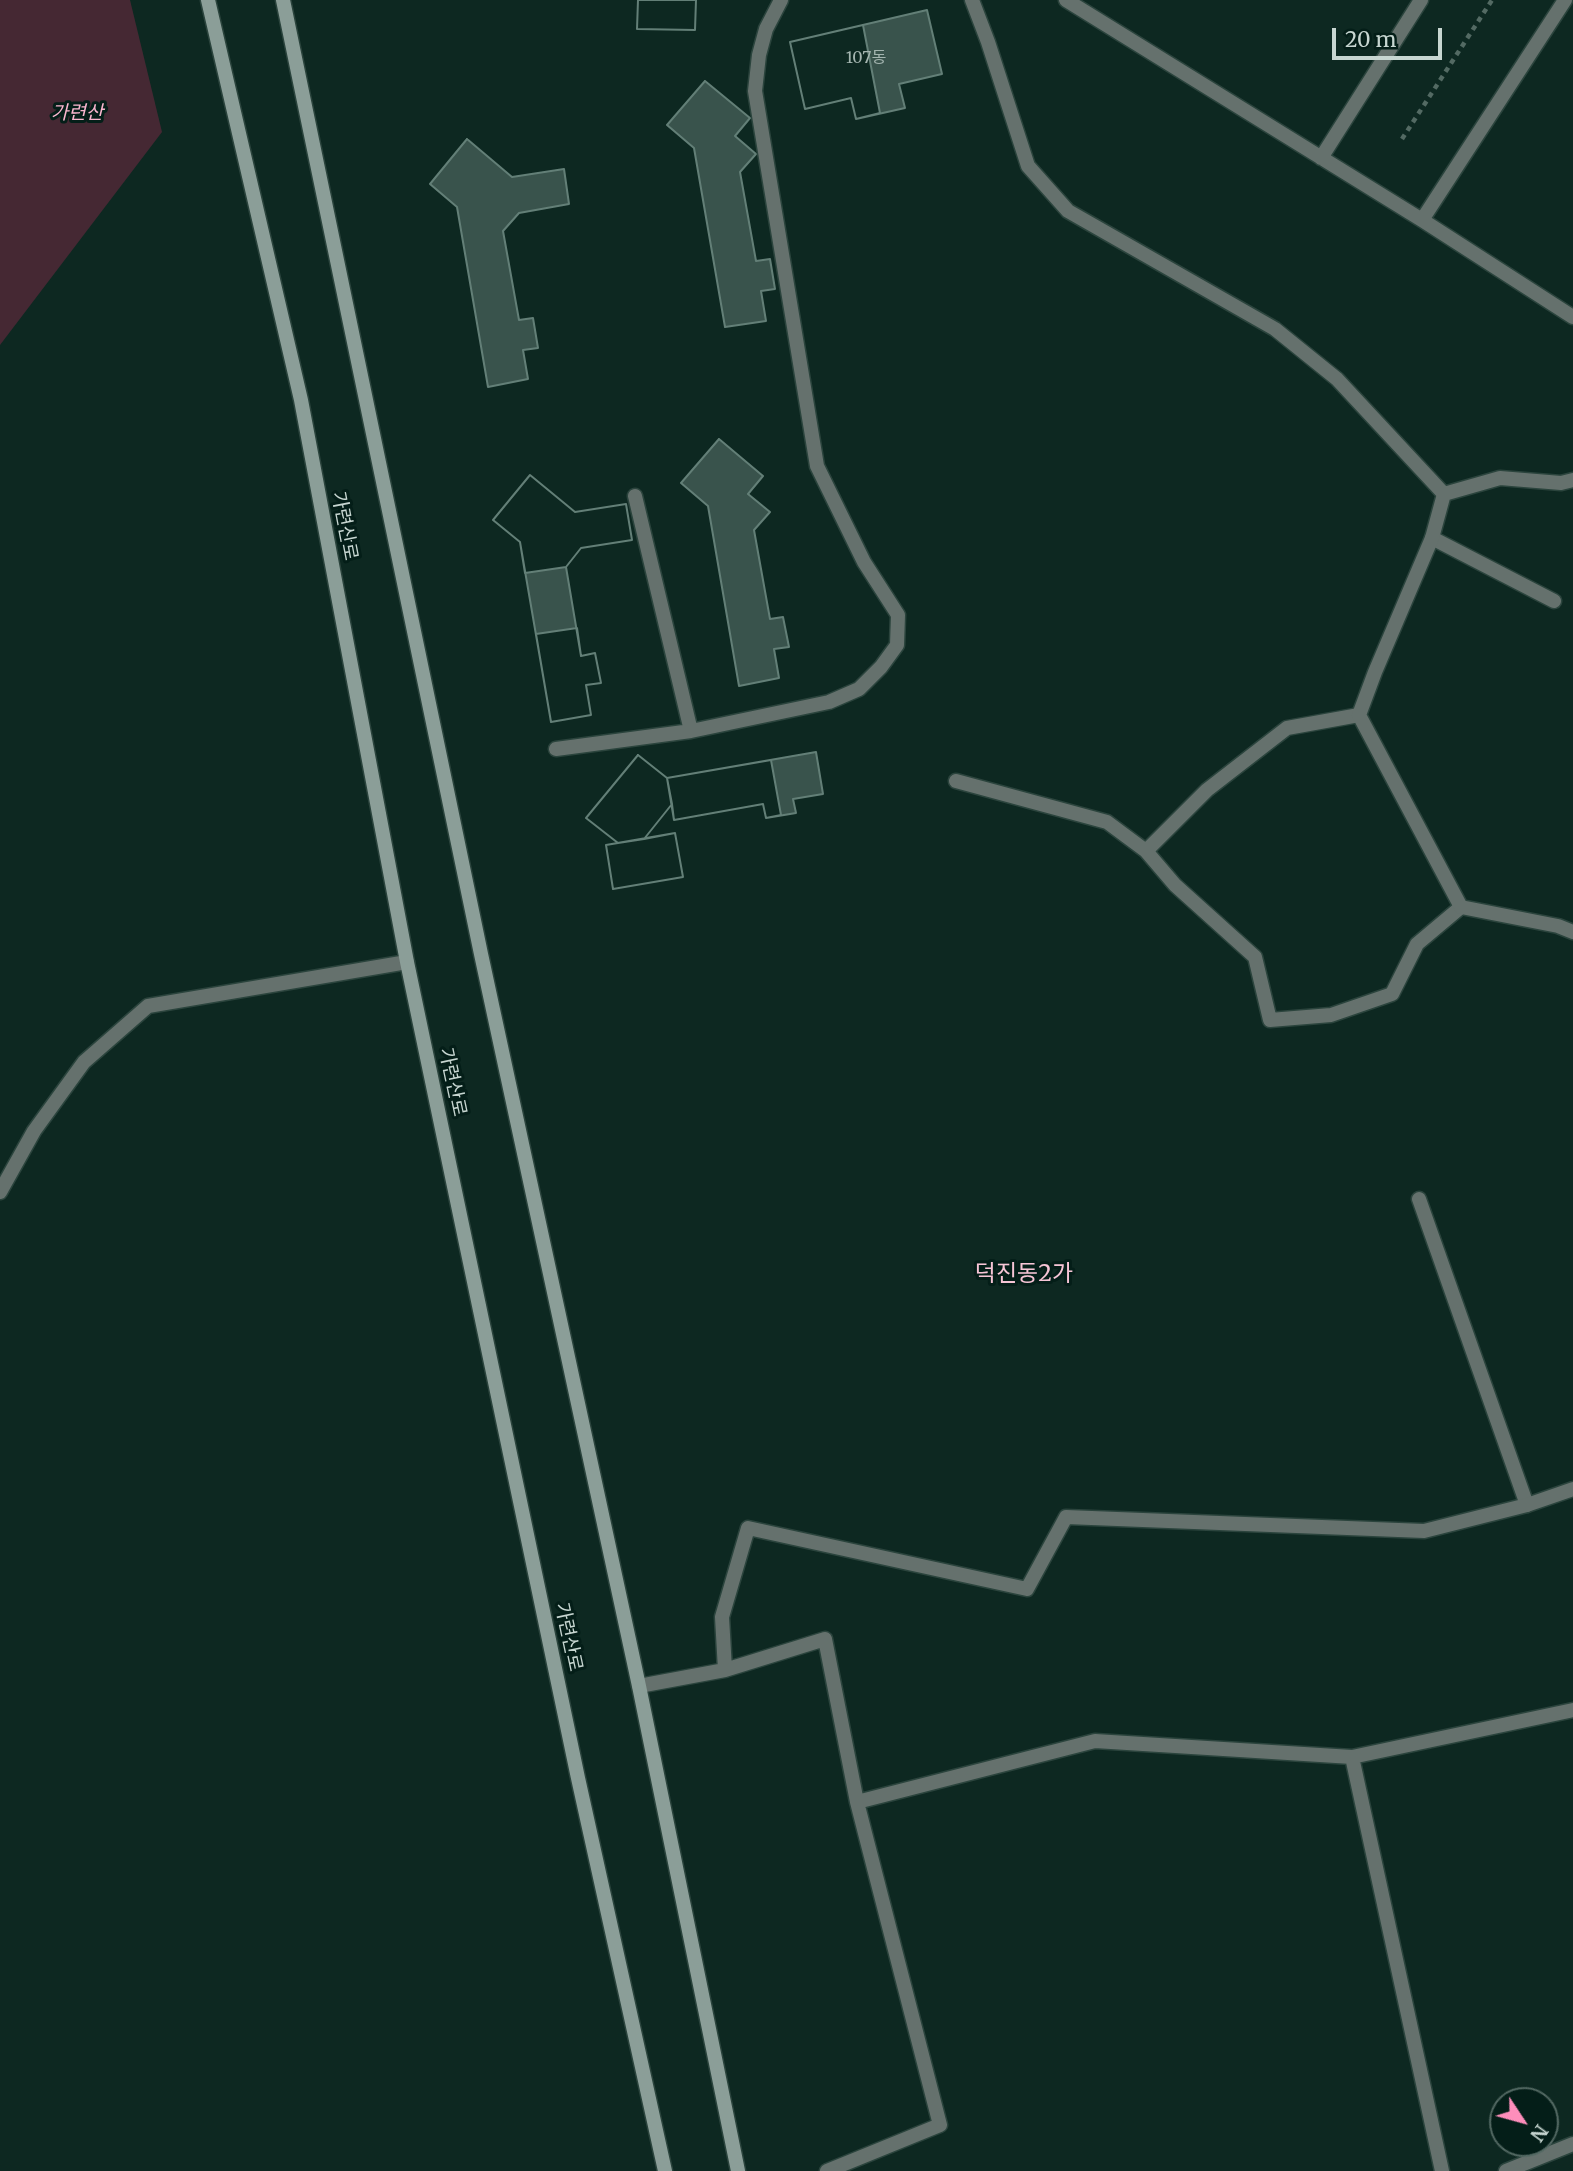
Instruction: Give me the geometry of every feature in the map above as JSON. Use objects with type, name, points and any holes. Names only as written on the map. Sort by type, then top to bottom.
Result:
[{"type":"street","name":"가련산로","points":[[208,0],[301,400],[407,962],[578,1778],[664,2171]]},
{"type":"street","points":[[283,0],[481,954],[639,1686],[738,2171]]},
{"type":"street","points":[[556,749],[691,731],[829,702],[859,689],[881,667],[897,645],[898,615],[864,562],[817,466],[755,90],[759,55],[766,29],[781,0]]},
{"type":"street","points":[[972,0],[1028,166],[1068,211],[1275,329],[1336,379],[1444,494]]},
{"type":"street","points":[[1066,0],[1422,220],[1573,317]]},
{"type":"street","points":[[1321,158],[1421,0]]},
{"type":"street","points":[[1422,220],[1565,0]]},
{"type":"street","points":[[1444,494],[1500,478],[1561,483],[1573,480]]},
{"type":"street","points":[[1444,494],[1432,538],[1359,715],[1461,907]]},
{"type":"street","points":[[635,496],[691,731]]},
{"type":"street","points":[[1432,538],[1553,601]]},
{"type":"street","points":[[1146,851],[1207,790],[1287,728],[1359,715]]},
{"type":"street","points":[[956,781],[1107,822],[1146,851],[1175,885],[1255,957],[1270,1020],[1331,1015],[1392,994],[1417,944],[1461,907]]},
{"type":"street","points":[[1461,907],[1558,926],[1573,932]]},
{"type":"street","points":[[0,1192],[34,1131],[84,1062],[148,1006],[407,962]]},
{"type":"street","points":[[1419,1199],[1527,1505]]},
{"type":"street","points":[[725,1670],[722,1617],[748,1528],[1027,1589],[1066,1517],[1424,1531],[1527,1505],[1573,1489]]},
{"type":"street","points":[[639,1686],[725,1670],[825,1639],[857,1802],[940,2125],[827,2171]]},
{"type":"street","points":[[857,1802],[1095,1741],[1352,1758],[1573,1710]]},
{"type":"street","points":[[1352,1758],[1442,2171]]},
{"type":"street","points":[[1506,2171],[1573,2144]]},
{"type":"path","points":[[1402,139],[1492,0]]},
{"type":"green space","name":"가련산","points":[[0,0],[130,0],[162,132],[0,345]]},
{"type":"building","points":[[638,0],[696,0],[695,30],[637,29]]},
{"type":"building","points":[[638,0],[696,0],[695,30],[637,29]]},
{"type":"building","points":[[927,10],[942,74],[899,84],[905,108],[856,119],[851,98],[805,109],[790,42]]},
{"type":"building","points":[[863,25],[880,113],[856,119],[851,98],[805,109],[790,42]]},
{"type":"building","points":[[705,81],[750,118],[735,136],[756,154],[740,172],[756,261],[770,259],[775,289],[761,291],[766,321],[725,327],[694,148],[667,125]]},
{"type":"building","points":[[467,139],[512,177],[564,169],[569,204],[519,213],[503,231],[519,320],[533,318],[538,348],[523,350],[528,379],[488,387],[457,207],[430,184]]},
{"type":"building","points":[[719,439],[763,476],[748,494],[770,512],[754,530],[770,619],[783,617],[789,647],[774,649],[779,678],[739,686],[708,506],[681,483]]},
{"type":"building","points":[[530,475],[575,512],[626,504],[632,540],[581,548],[566,567],[581,656],[595,653],[601,683],[586,685],[591,715],[551,722],[520,542],[493,520]]},
{"type":"building","points":[[530,475],[575,512],[626,504],[632,540],[581,548],[566,567],[525,573],[520,542],[493,520]]},
{"type":"building","points":[[577,628],[581,656],[595,653],[601,683],[586,685],[591,715],[551,722],[536,634]]},
{"type":"building","points":[[816,752],[823,794],[793,799],[796,813],[766,818],[763,804],[674,820],[672,804],[644,839],[675,833],[683,877],[613,889],[606,845],[618,843],[586,818],[638,755],[667,778]]},
{"type":"building","points":[[638,755],[667,778],[672,804],[644,839],[618,843],[586,818]]},
{"type":"building","points":[[771,760],[781,815],[766,818],[763,804],[674,820],[667,778]]},
{"type":"building","points":[[675,833],[683,877],[613,889],[606,845]]},
{"type":"district","name":"덕진동2가","points":[[1024,1274]]}]
